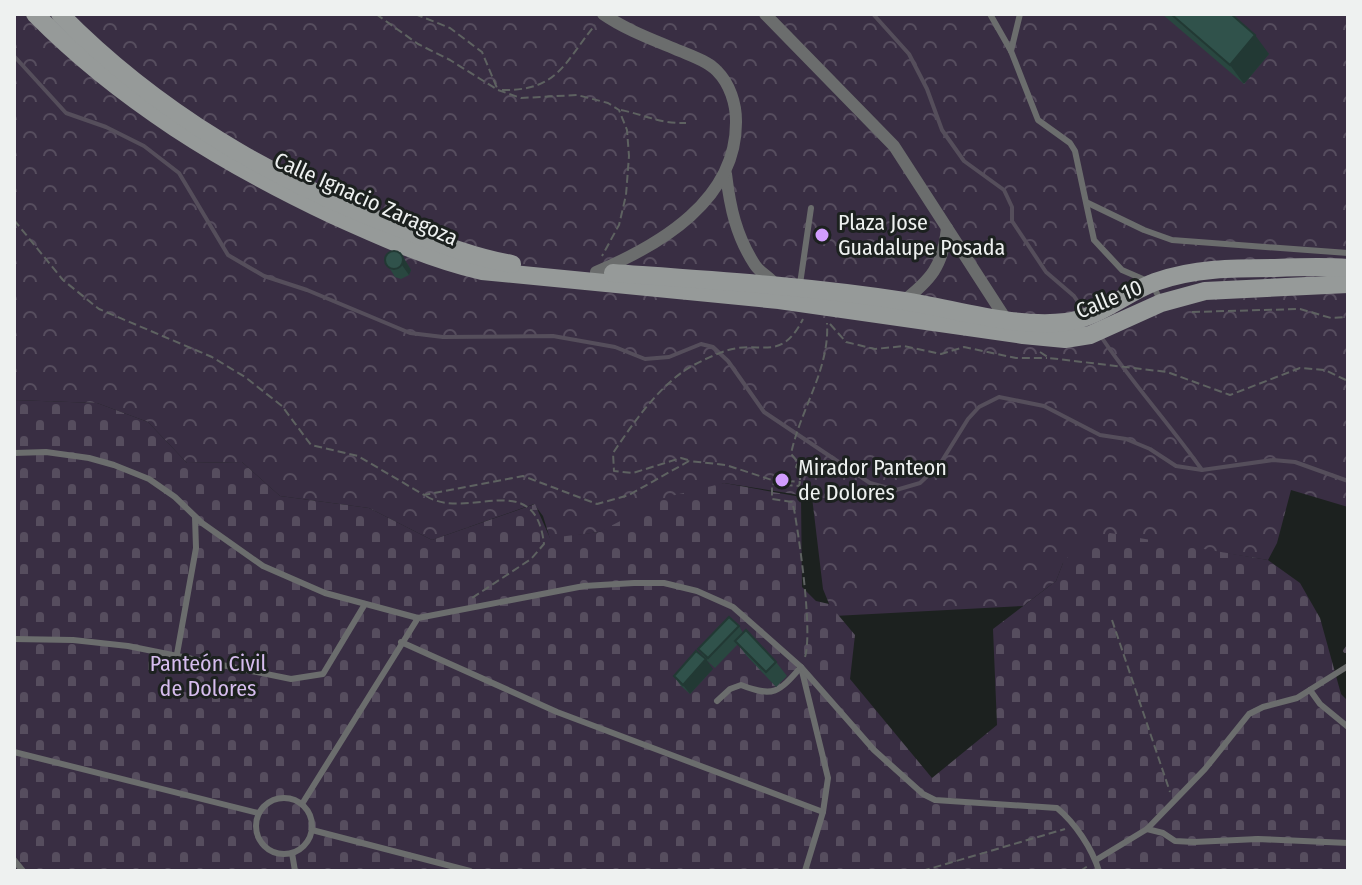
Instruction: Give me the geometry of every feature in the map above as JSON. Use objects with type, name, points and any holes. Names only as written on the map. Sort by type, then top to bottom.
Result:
[{"type":"street","name":"Calle Ignacio Zaragoza","points":[[35,14],[126,95],[175,130],[266,183],[438,260],[482,271],[777,292],[800,287],[904,301]]},
{"type":"street","name":"Calle Ignacio Zaragoza","points":[[60,14],[157,100],[262,166],[369,217],[466,254],[524,266],[777,292],[811,304],[887,315]]},
{"type":"street","points":[[596,272],[657,243],[702,204],[726,174],[736,143],[736,109],[729,89],[717,71],[704,61],[619,25],[603,14]]},
{"type":"street","points":[[765,14],[894,146],[1015,329]]},
{"type":"street","points":[[726,174],[733,221],[744,247],[757,269],[777,292]]},
{"type":"street","points":[[887,315],[927,282],[940,264],[947,228]]},
{"type":"street","name":"Calle 10","points":[[887,315],[1015,329],[1084,317],[1152,283],[1183,273],[1213,269],[1348,268]]},
{"type":"street","name":"Calle 10","points":[[904,301],[1065,339],[1097,332],[1161,303],[1205,291],[1348,284]]},
{"type":"lane","points":[[990,14],[1011,51],[1038,120],[1070,143],[1075,151],[1094,240],[1122,270],[1152,283],[1161,303]]},
{"type":"lane","points":[[1011,51],[1020,14]]},
{"type":"lane","points":[[1088,203],[1172,240],[1348,253]]},
{"type":"lane","points":[[800,287],[811,208]]},
{"type":"lane","points":[[14,453],[46,452],[114,465],[149,479],[263,566],[325,593],[418,618],[584,586],[664,583],[697,591],[733,607],[801,667],[874,750],[923,794],[935,800],[1057,808],[1070,819],[1096,860],[1099,871]]},
{"type":"lane","points":[[177,654],[196,548],[195,517]]},
{"type":"lane","points":[[14,639],[101,643],[177,654],[291,679],[309,678],[323,674],[365,604]]},
{"type":"lane","points":[[302,804],[418,618]]},
{"type":"lane","points":[[401,642],[557,712],[823,812]]},
{"type":"lane","points":[[1096,860],[1147,829],[1205,769],[1249,714],[1297,698],[1335,677],[1348,666]]},
{"type":"lane","points":[[717,701],[730,689],[741,685],[763,693],[781,690],[801,667]]},
{"type":"lane","points":[[801,667],[828,778],[823,812],[805,871]]},
{"type":"lane","points":[[1310,690],[1320,704],[1348,727]]},
{"type":"lane","points":[[14,752],[258,813]]},
{"type":"lane","points":[[278,798],[302,804],[308,811],[312,830],[305,845],[292,853],[276,853],[262,844],[256,829],[258,813],[263,806],[278,798]]},
{"type":"lane","points":[[1147,829],[1163,833],[1175,841],[1258,839],[1348,843]]},
{"type":"lane","points":[[312,830],[470,871]]},
{"type":"lane","points":[[292,853],[295,871]]},
{"type":"lane","points":[[14,860],[23,871]]},
{"type":"path","points":[[376,14],[418,44],[498,90],[521,98],[577,95],[667,124],[686,123]]},
{"type":"path","points":[[415,14],[450,28],[482,52],[498,90]]},
{"type":"path","points":[[498,90],[518,91],[548,82],[560,72],[603,14]]},
{"type":"path","points":[[596,272],[607,243],[619,225],[626,195],[627,130],[619,110]]},
{"type":"path","points":[[14,220],[63,280],[99,309],[212,357],[245,377],[282,406],[311,445],[358,456],[436,502],[489,500],[519,502],[531,508],[542,525],[544,544],[531,559],[455,611]]},
{"type":"path","points":[[800,482],[772,480],[726,465],[681,458],[633,473],[614,471],[613,453],[661,390],[682,372],[726,350],[778,348],[794,337],[811,304]]},
{"type":"path","points":[[1181,311],[1300,309],[1331,318],[1348,317]]},
{"type":"path","points":[[801,667],[808,652],[808,628],[794,509],[792,502],[772,499],[772,484],[799,486],[800,469],[796,467],[795,456],[791,454],[808,399],[821,370],[828,334],[827,320],[846,342],[875,349],[904,346],[941,354],[964,347],[1016,358],[1049,358],[1167,372],[1230,395],[1300,368],[1325,370],[1348,381]]},
{"type":"path","points":[[1015,329],[1049,358]]},
{"type":"path","points":[[424,495],[523,476],[597,504],[629,495],[689,461]]},
{"type":"path","points":[[1112,620],[1173,801]]},
{"type":"path","points":[[922,871],[1074,827]]},
{"type":"green space","points":[[14,14],[1348,14],[1348,507],[1291,490],[1277,543],[1268,560],[1193,548],[1063,563],[1056,581],[1023,606],[834,616],[823,589],[812,497],[724,483],[599,532],[550,539],[543,516],[534,504],[432,540],[369,508],[280,496],[242,462],[187,463],[148,422],[97,403],[14,400]]},
{"type":"green space","name":"Panteón Civil de Dolores","points":[[14,400],[97,403],[148,422],[187,463],[242,462],[280,496],[369,508],[432,540],[535,504],[550,538],[599,532],[667,497],[724,483],[801,497],[802,587],[816,601],[829,604],[855,635],[850,679],[932,778],[997,725],[993,629],[1056,581],[1063,563],[1074,550],[1110,533],[1268,560],[1300,583],[1320,618],[1341,694],[1348,701],[1348,871],[14,871]]},
{"type":"building","points":[[1171,14],[1231,14],[1255,35],[1230,65]]},
{"type":"building","points":[[394,251],[403,260],[394,269],[385,260]]},
{"type":"building","points":[[729,617],[739,626],[708,658],[698,649]]},
{"type":"building","points":[[746,630],[776,662],[766,672],[735,641]]},
{"type":"building","points":[[696,651],[706,659],[683,685],[674,676]]},
{"type":"waterway","points":[[873,14],[909,54],[927,89],[942,130],[964,161],[1004,190],[1012,207],[1012,221],[1046,272],[1074,296],[1084,311]]},
{"type":"waterway","points":[[14,56],[66,113],[106,127],[144,146],[179,173],[228,255],[264,276],[307,290],[410,333],[443,337],[553,336],[615,347],[645,359],[669,357],[701,344],[713,347],[728,361],[764,412],[870,483],[896,490],[920,483],[940,464],[979,407],[999,397],[1044,406],[1100,435],[1126,439],[1150,449],[1176,466],[1202,470],[1273,460],[1295,462],[1348,481]]},
{"type":"waterway","points":[[1100,335],[1202,470]]},
{"type":"waterway","points":[[1345,651],[1348,647]]},
{"type":"place","name":"Plaza Jose Guadalupe Posada","points":[[822,235]]},
{"type":"place","name":"Mirador Panteon de Dolores","points":[[782,480]]}]
